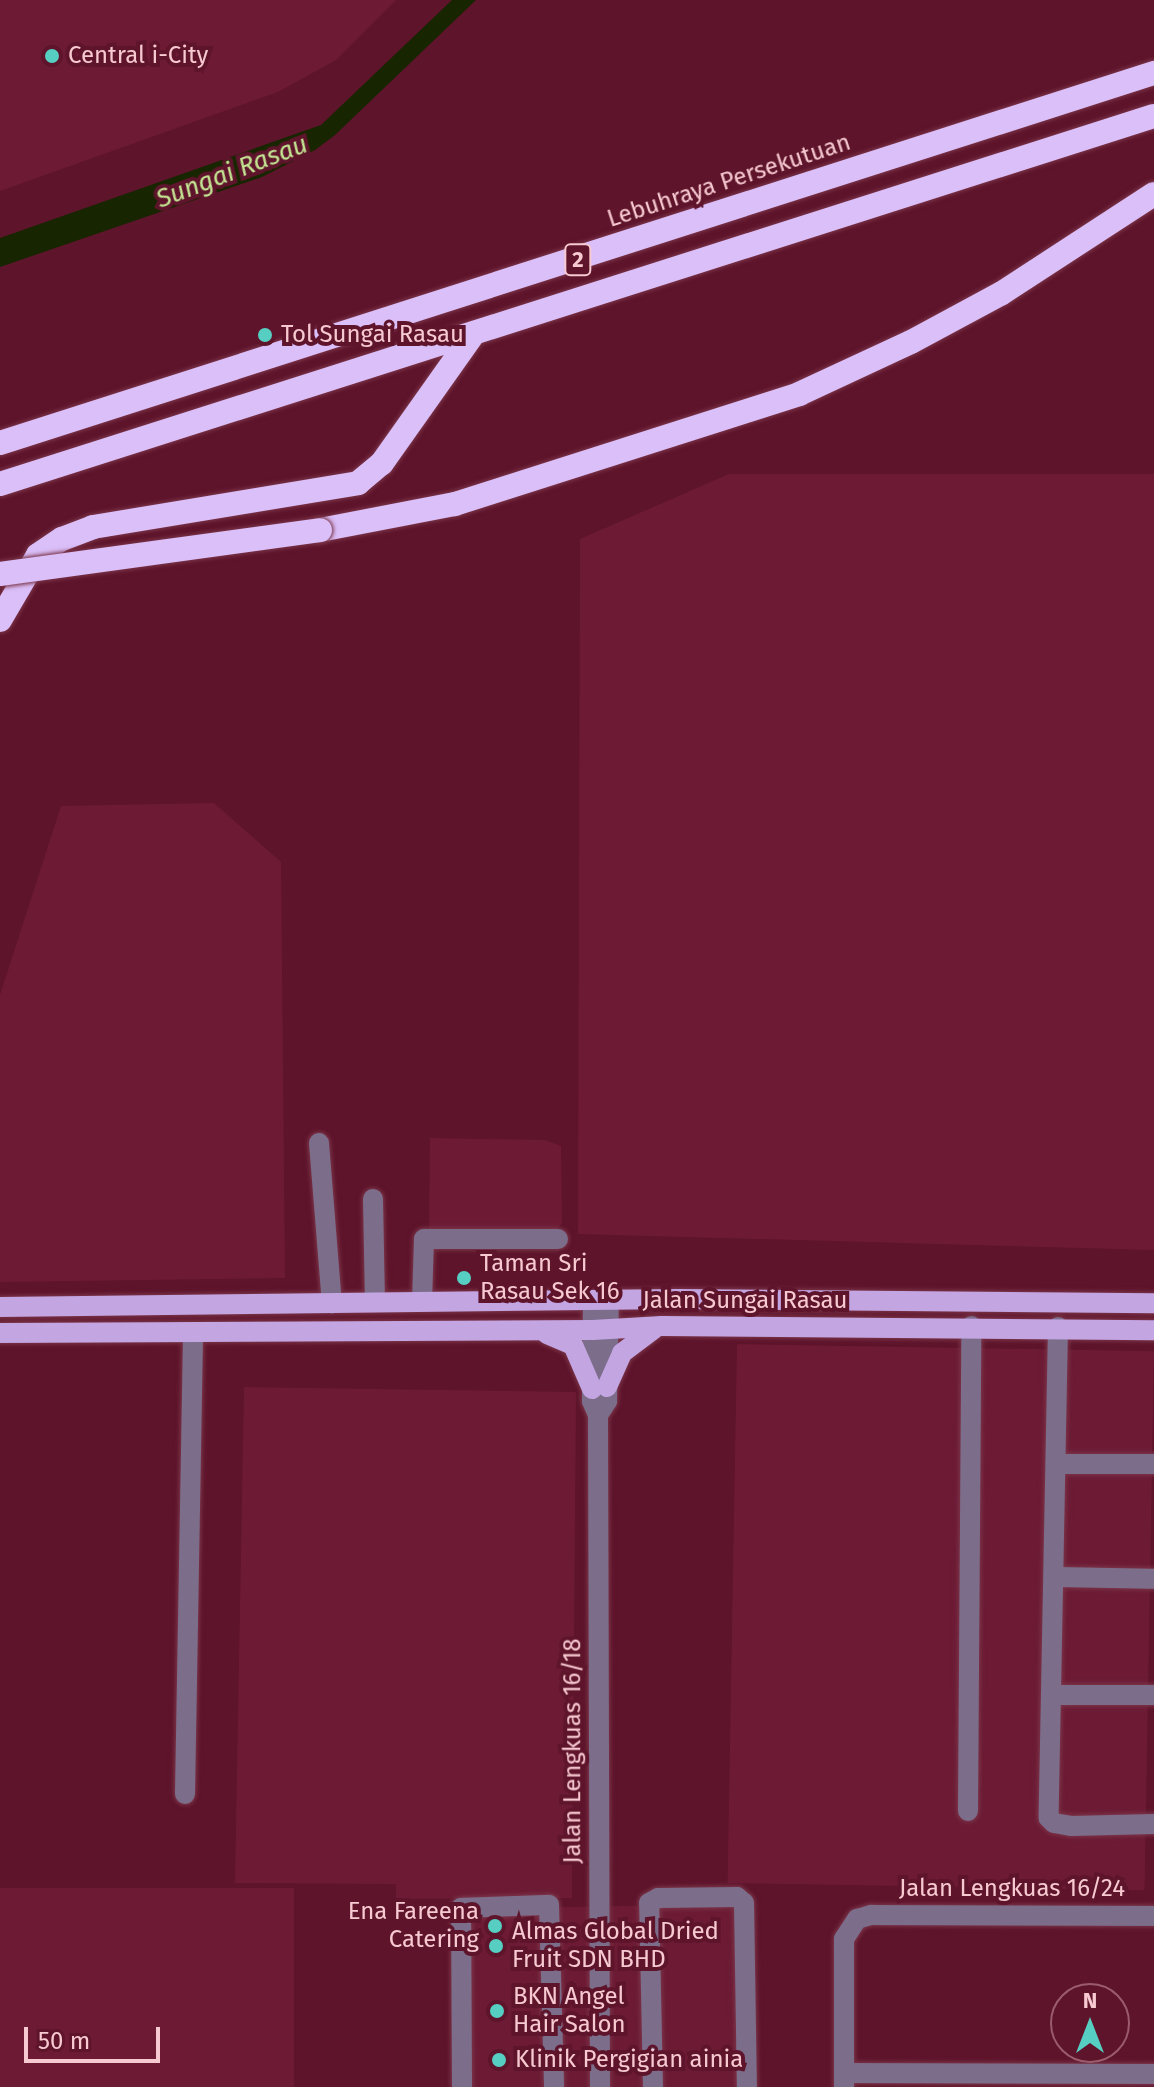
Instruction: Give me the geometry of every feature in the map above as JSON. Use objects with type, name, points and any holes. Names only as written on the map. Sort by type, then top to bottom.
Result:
[{"type":"highway","name":"Lebuhraya Persekutuan","points":[[0,443],[1154,73]]},
{"type":"highway","name":"2","points":[[0,484],[1154,116]]},
{"type":"highway","points":[[0,574],[320,530],[455,504],[799,394],[911,342],[1002,293],[1154,194]]},
{"type":"highway","points":[[0,620],[38,555],[62,539],[93,527],[358,483],[382,463],[474,333]]},
{"type":"main road","name":"Jalan Sungai Rasau","points":[[0,1307],[601,1300],[1154,1303]]},
{"type":"main road","name":"Jalan Sungai Rasau","points":[[0,1333],[516,1330],[662,1326],[971,1326],[1154,1330]]},
{"type":"main road","points":[[516,1330],[546,1333],[573,1345],[600,1388],[630,1344],[662,1326]]},
{"type":"street","points":[[319,1143],[332,1303]]},
{"type":"street","points":[[373,1199],[375,1302]]},
{"type":"street","points":[[422,1302],[424,1239],[558,1239]]},
{"type":"street","name":"Jalan Lengkuas 16/18","points":[[600,2087],[598,1415],[607,1401],[600,1388],[601,1300]]},
{"type":"street","points":[[968,1811],[971,1326]]},
{"type":"street","points":[[1058,1327],[1049,1818],[1054,1823],[1071,1826],[1154,1824]]},
{"type":"street","points":[[185,1794],[193,1332]]},
{"type":"street","points":[[1056,1464],[1154,1464]]},
{"type":"street","points":[[1054,1577],[1154,1579]]},
{"type":"street","points":[[1051,1695],[1154,1695]]},
{"type":"street","points":[[653,2087],[649,1903],[658,1898],[737,1897],[744,1903],[747,2087]]},
{"type":"street","points":[[462,2087],[461,1908],[549,1905],[554,2087]]},
{"type":"street","name":"Jalan Lengkuas 16/24","points":[[844,2080],[844,1939],[857,1919],[871,1915],[1154,1916]]},
{"type":"street","points":[[844,2080],[1154,2074]]},
{"type":"shaded area","points":[[0,0],[396,0],[336,60],[278,92],[0,191]]},
{"type":"shaded area","points":[[729,474],[1154,474],[1154,1250],[578,1234],[580,539]]},
{"type":"shaded area","points":[[214,803],[281,862],[285,1278],[0,1282],[0,995],[61,806]]},
{"type":"shaded area","points":[[430,1138],[545,1140],[561,1146],[562,1223],[557,1230],[429,1230]]},
{"type":"shaded area","points":[[737,1344],[1154,1351],[1145,1890],[728,1883]]},
{"type":"shaded area","points":[[244,1387],[576,1392],[572,1898],[396,1899],[396,1884],[235,1883]]},
{"type":"shaded area","points":[[0,1888],[294,1888],[294,2087],[0,2087]]},
{"type":"shaded area","points":[[738,1904],[741,2087],[472,2087],[469,1909]]},
{"type":"water","name":"Sungai Rasau","points":[[452,0],[476,0],[335,135],[315,150],[262,177],[0,267],[0,238],[321,125]]},
{"type":"place","name":"Central i-City","points":[[52,56]]},
{"type":"place","name":"Tol Sungai Rasau","points":[[265,335]]},
{"type":"place","name":"Taman Sri Rasau Sek 16","points":[[464,1278]]},
{"type":"place","name":"Ena Fareena Catering","points":[[495,1926]]},
{"type":"place","name":"Almas Global Dried Fruit SDN BHD","points":[[496,1946]]},
{"type":"place","name":"BKN Angel Hair Salon","points":[[497,2011]]},
{"type":"place","name":"Klinik Pergigian ainia","points":[[499,2060]]}]
